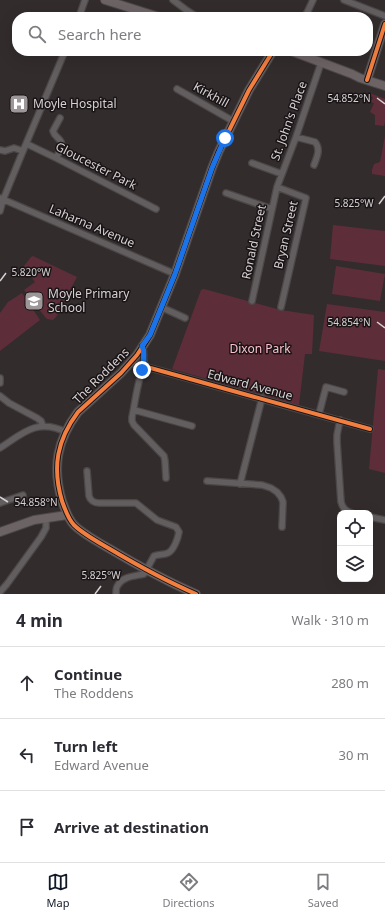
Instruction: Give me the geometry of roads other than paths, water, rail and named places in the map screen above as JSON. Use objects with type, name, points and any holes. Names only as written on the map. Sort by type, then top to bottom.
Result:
[{"type":"street","points":[[80,12],[85,0]]},
{"type":"street","points":[[105,0],[143,12]]},
{"type":"street","points":[[173,0],[190,12]]},
{"type":"street","points":[[307,12],[313,0]]},
{"type":"street","points":[[344,0],[385,16]]},
{"type":"street","points":[[367,80],[385,24]]},
{"type":"street","points":[[0,211],[2,199],[63,56]]},
{"type":"street","name":"The Roddens","points":[[196,594],[146,570],[101,543],[70,521],[61,498],[57,475],[58,453],[66,432],[78,412],[122,373],[137,355],[150,335],[175,274],[212,168],[249,90],[270,56]]},
{"type":"street","points":[[304,56],[385,86]]},
{"type":"street","name":"St. John's Place","points":[[277,187],[321,63]]},
{"type":"street","points":[[352,74],[370,70]]},
{"type":"street","name":"Kirkhill","points":[[177,89],[233,121]]},
{"type":"street","points":[[56,158],[62,143],[54,135],[53,131],[60,118]]},
{"type":"street","points":[[296,137],[315,142],[317,144],[319,150],[314,165]]},
{"type":"street","name":"Gloucester Park","points":[[26,144],[156,209]]},
{"type":"street","points":[[0,150],[5,151],[14,148],[23,151]]},
{"type":"street","points":[[252,163],[282,174]]},
{"type":"street","name":"Ronald Street","points":[[252,301],[277,187]]},
{"type":"street","name":"Bryan Street","points":[[277,187],[306,198],[281,307]]},
{"type":"street","points":[[226,193],[272,209]]},
{"type":"street","name":"Laharna Avenue","points":[[2,199],[175,274]]},
{"type":"street","points":[[161,307],[185,318]]},
{"type":"street","points":[[142,346],[144,350],[145,365],[142,369],[132,421],[134,425],[164,456],[166,478]]},
{"type":"street","name":"Edward Avenue","points":[[145,365],[147,367],[370,429]]},
{"type":"street","points":[[0,378],[0,383]]},
{"type":"street","points":[[318,414],[326,387],[344,392]]},
{"type":"street","points":[[0,396],[9,403],[37,418],[43,426]]},
{"type":"street","points":[[240,484],[262,398]]},
{"type":"street","points":[[134,410],[192,426]]},
{"type":"street","points":[[340,420],[337,442],[341,502],[342,507],[345,510]]},
{"type":"street","points":[[0,448],[28,430],[37,427],[43,426],[59,428],[66,432]]},
{"type":"street","points":[[87,471],[89,496],[93,502],[99,504],[136,503],[157,520],[174,526],[179,532],[179,536],[168,553],[154,556],[144,574],[130,576],[121,581],[117,585],[116,594]]},
{"type":"street","points":[[207,482],[268,486],[277,492],[283,502],[282,527]]},
{"type":"street","points":[[0,503],[23,495]]},
{"type":"street","points":[[0,532],[26,522],[68,515]]},
{"type":"street","points":[[0,592],[41,538],[45,530],[46,518]]},
{"type":"street","points":[[373,518],[385,520]]},
{"type":"place","name":"Moyle Hospital","points":[[19,104]]},
{"type":"place","name":"Moyle Primary School","points":[[34,301]]},
{"type":"park label","name":"Dixon Park","points":[[260,349]]}]
